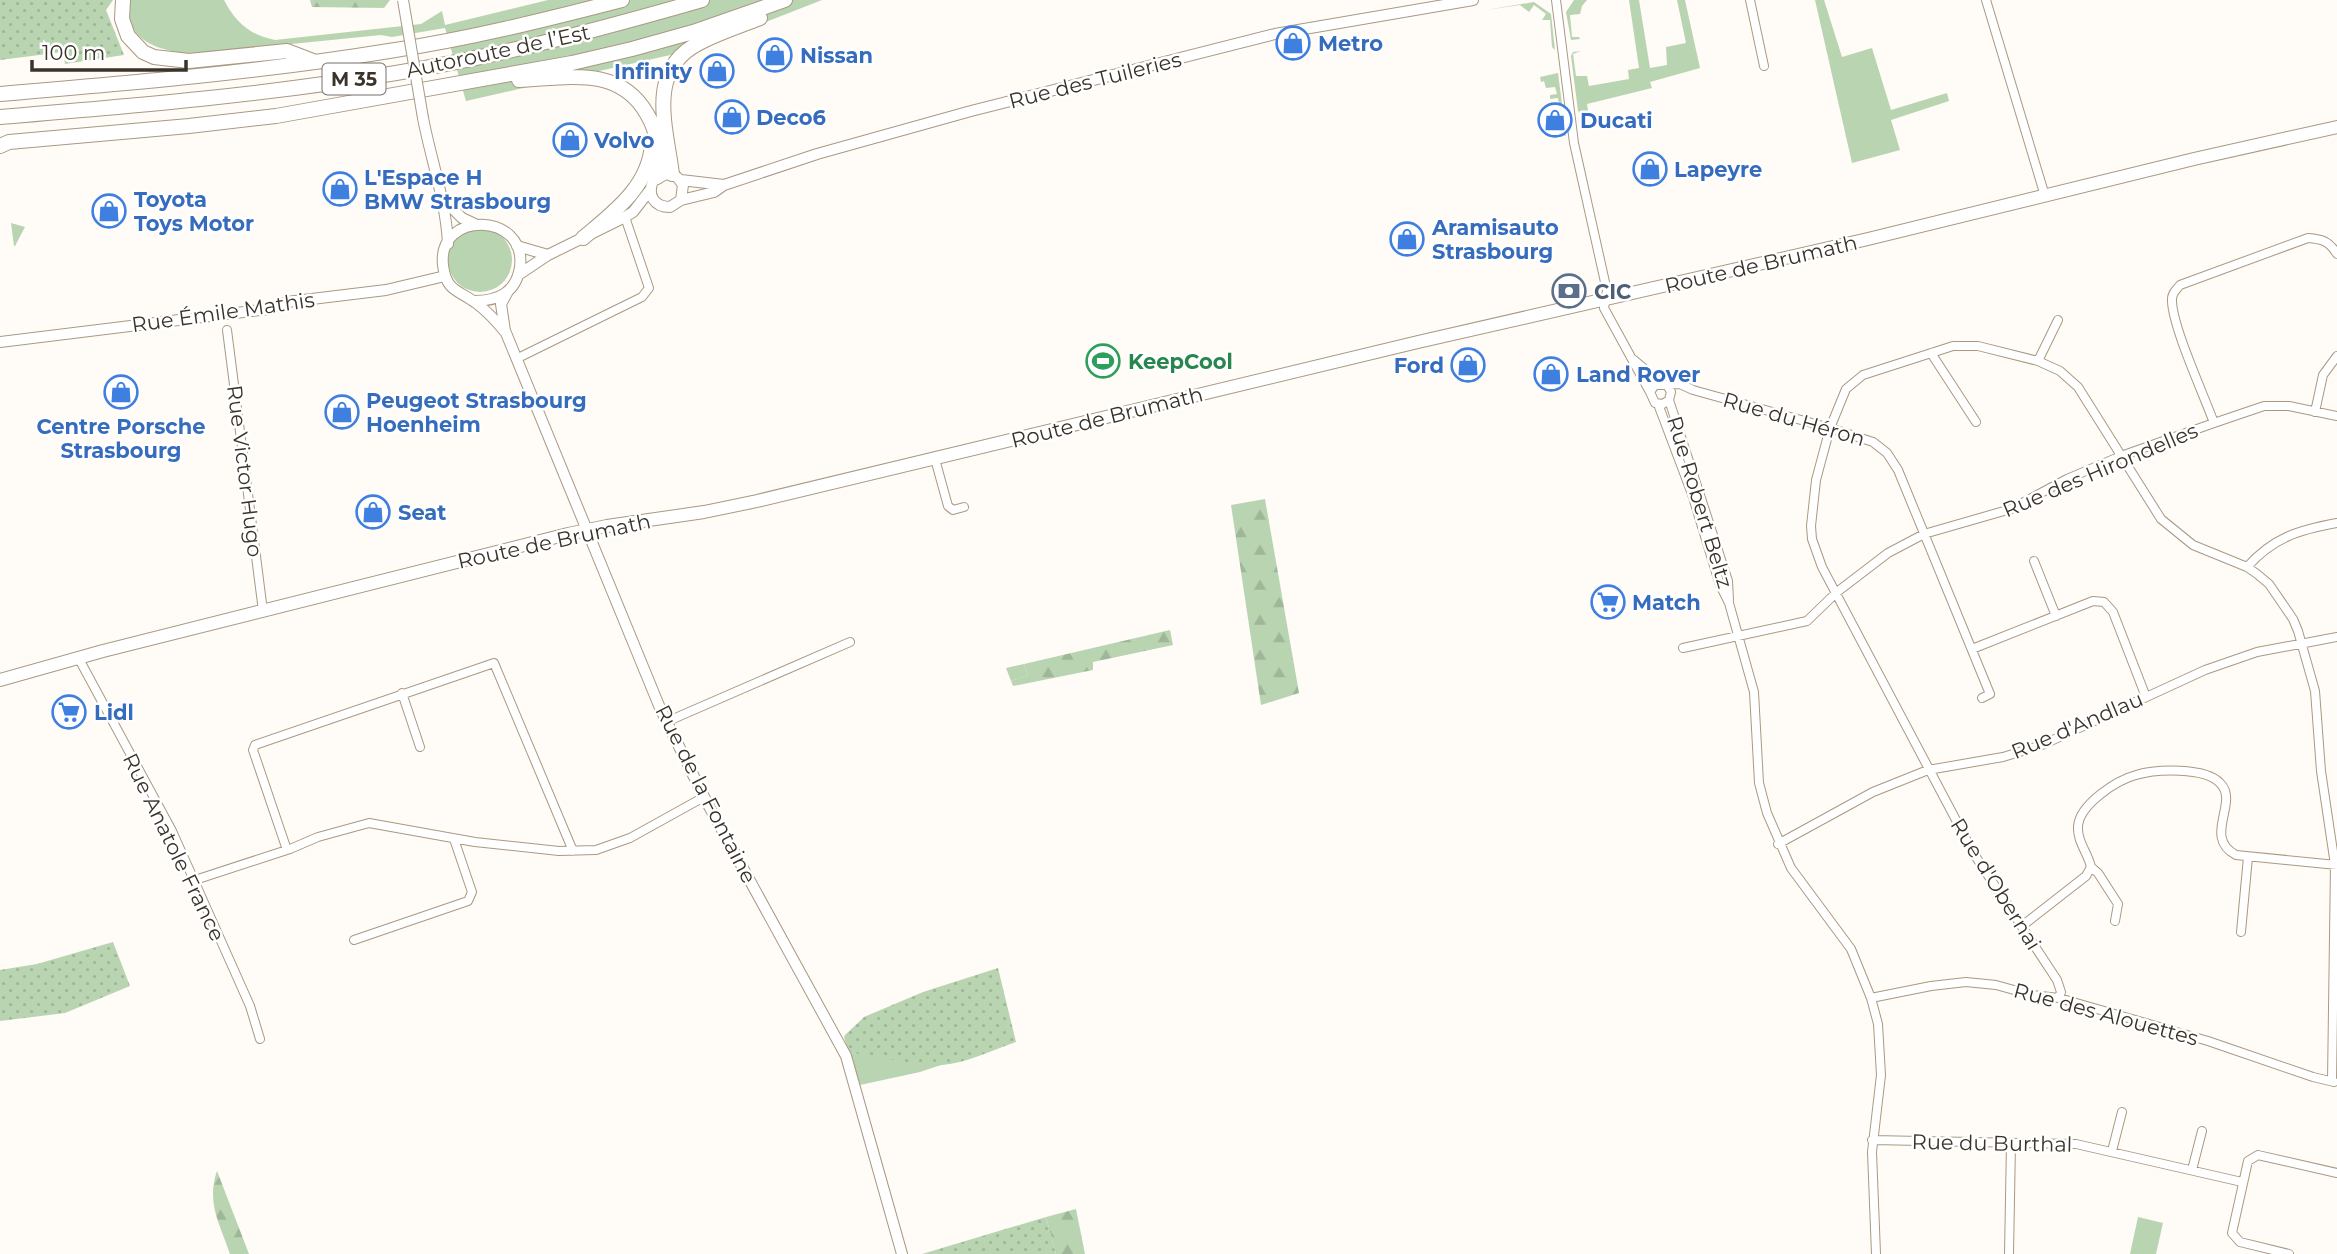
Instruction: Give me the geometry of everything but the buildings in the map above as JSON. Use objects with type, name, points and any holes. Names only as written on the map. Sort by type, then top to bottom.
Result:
[{"type":"highway","points":[[123,0],[122,19],[128,36],[143,52],[154,57],[189,61],[287,51],[314,62]]},
{"type":"highway","name":"Autoroute de l’Est","points":[[0,94],[234,72],[390,51],[466,37],[622,0]]},
{"type":"highway","name":"Autoroute de l’Est","points":[[0,117],[237,95],[395,73],[573,36],[702,0]]},
{"type":"highway","points":[[3,143],[253,119],[572,63],[693,32],[785,0]]},
{"type":"highway","points":[[676,177],[663,97],[665,82],[674,62],[698,43],[764,17],[797,0]]},
{"type":"highway","points":[[465,82],[576,77],[604,80],[629,92],[641,104],[651,121],[659,148],[653,184]]},
{"type":"highway","points":[[583,238],[610,215],[639,184],[652,149],[651,121]]},
{"type":"main road","name":"Route de Brumath","points":[[0,680],[263,611],[607,526],[746,503],[1158,403],[2337,127]]},
{"type":"street","points":[[403,0],[432,164],[443,199],[448,244],[443,262],[445,275]]},
{"type":"street","name":"Rue des Tuileries","points":[[518,275],[548,255],[629,214],[660,206],[670,207],[681,200],[714,192],[724,185],[817,154],[971,111],[1275,34],[1473,0]]},
{"type":"street","name":"Rue Robert Beltz","points":[[1556,0],[1574,143],[1607,291],[1604,308],[1634,360],[1652,400],[1658,404],[1688,483],[1720,585],[1729,603],[1754,692],[1759,783],[1778,844],[1803,888],[1851,949],[1871,998],[1878,1024],[1881,1075],[1872,1140],[1876,1254]]},
{"type":"street","points":[[1750,0],[1764,66]]},
{"type":"street","points":[[1986,0],[2045,196]]},
{"type":"street","points":[[676,177],[684,191],[681,200]]},
{"type":"street","name":"Rue des Tuileries","points":[[629,214],[653,184],[676,177],[724,185]]},
{"type":"street","points":[[653,184],[653,200],[660,206]]},
{"type":"street","points":[[443,199],[462,218],[475,224]]},
{"type":"street","points":[[518,358],[642,297],[649,288],[629,214]]},
{"type":"street","points":[[448,244],[461,229],[475,224],[486,224],[508,234],[517,246],[520,261],[518,275],[507,291],[490,301],[474,301]]},
{"type":"street","points":[[2214,423],[2172,309],[2172,295],[2179,285],[2308,238],[2321,239],[2331,245],[2337,254]]},
{"type":"street","points":[[517,246],[548,255]]},
{"type":"street","name":"Rue de la Fontaine","points":[[445,275],[452,288],[474,301],[506,333]]},
{"type":"street","name":"Rue Émile Mathis","points":[[0,342],[268,309],[287,302],[386,290],[445,275]]},
{"type":"street","name":"Rue de la Fontaine","points":[[507,291],[501,304],[506,333],[667,722],[704,797],[846,1056],[902,1254]]},
{"type":"street","points":[[2038,361],[2058,320]]},
{"type":"street","name":"Rue Victor Hugo","points":[[227,330],[263,611]]},
{"type":"street","name":"Rue d'Obernai","points":[[2059,998],[2061,992],[2057,980],[1974,855],[1927,770],[1822,567],[1812,540],[1816,480],[1830,428],[1846,389],[1863,375],[1953,346],[1978,346],[2038,361],[2060,370],[2078,387],[2161,519],[2193,545],[2247,567],[2269,584],[2293,620],[2315,691],[2321,771],[2336,865],[2334,1082]]},
{"type":"street","points":[[1931,353],[1976,422]]},
{"type":"street","points":[[2315,412],[2323,374],[2337,356]]},
{"type":"street","name":"Rue Robert Beltz","points":[[1634,360],[1665,384],[1728,581],[1729,603]]},
{"type":"street","name":"Rue Robert Beltz","points":[[1650,391],[1655,385],[1665,384]]},
{"type":"street","name":"Rue du Héron","points":[[1665,384],[1685,385],[1693,390],[1830,428],[1873,442],[1887,453],[1898,470],[1990,694],[1982,698]]},
{"type":"street","points":[[1670,398],[1680,391],[1693,390]]},
{"type":"street","name":"Rue Robert Beltz","points":[[1658,404],[1667,403],[1670,398]]},
{"type":"street","name":"Rue des Hirondelles","points":[[1683,648],[1807,621],[1837,592],[1888,553],[1924,534],[2011,509],[2067,479],[2121,456],[2214,423],[2264,406],[2290,406],[2337,416]]},
{"type":"street","points":[[934,459],[948,506],[953,510],[964,507]]},
{"type":"street","points":[[2247,567],[2283,537],[2303,529],[2337,523]]},
{"type":"street","points":[[2034,561],[2056,615]]},
{"type":"street","points":[[1972,649],[2093,601],[2104,602],[2113,612],[2146,697]]},
{"type":"street","name":"Rue d'Andlau","points":[[1778,844],[1873,792],[1927,770],[2003,757],[2042,745],[2205,670],[2257,652],[2337,637]]},
{"type":"street","points":[[667,722],[850,642]]},
{"type":"street","name":"Rue Anatole France","points":[[79,659],[172,831],[250,1006],[260,1039]]},
{"type":"street","points":[[287,850],[253,750],[255,745],[494,663],[573,851]]},
{"type":"street","points":[[402,694],[420,747]]},
{"type":"street","points":[[2115,921],[2118,904],[2098,873],[2091,867],[2080,843],[2078,826],[2083,812],[2101,794],[2135,775],[2156,771],[2186,771],[2212,776],[2222,784],[2225,793],[2221,841],[2225,850],[2235,855],[2336,865]]},
{"type":"street","points":[[195,880],[318,837],[369,823],[454,839],[573,851],[596,850],[620,843],[704,797]]},
{"type":"street","points":[[354,940],[468,901],[472,892],[454,839]]},
{"type":"street","points":[[2241,932],[2248,857]]},
{"type":"street","points":[[2022,926],[2086,876],[2091,867]]},
{"type":"street","name":"Rue des Alouettes","points":[[1871,998],[1966,982],[1996,985],[2032,995],[2059,998],[2208,1041],[2334,1082]]},
{"type":"street","points":[[2112,1151],[2122,1112]]},
{"type":"street","points":[[2192,1170],[2202,1131]]},
{"type":"street","name":"Rue du Burthal","points":[[1872,1140],[2076,1144],[2242,1182]]},
{"type":"street","points":[[2009,1254],[2011,1143]]},
{"type":"street","points":[[2289,1254],[2240,1242],[2232,1233],[2248,1161],[2258,1155],[2337,1173]]},
{"type":"green space","points":[[0,0],[113,0],[106,10],[124,55],[65,64],[63,52],[0,60]]},
{"type":"green space","points":[[130,0],[224,0],[245,27],[258,35],[275,40],[421,24],[442,11],[445,25],[548,0],[822,0],[697,49],[466,101],[445,28],[392,37],[381,35],[191,54],[155,46],[137,34],[131,25]]},
{"type":"green space","points":[[310,0],[390,0],[384,8],[312,7]]},
{"type":"green space","points":[[1574,0],[1587,0],[1580,14],[1570,15],[1572,37],[1580,39],[1571,40],[1566,12]]},
{"type":"green space","points":[[1629,0],[1639,0],[1650,68],[1667,65],[1666,47],[1686,43],[1677,0],[1685,0],[1700,68],[1650,82],[1652,88],[1587,104],[1589,116],[1583,116],[1578,111],[1571,56],[1573,52],[1581,51],[1573,54],[1576,76],[1587,76],[1589,86],[1629,79],[1628,70],[1639,68]]},
{"type":"green space","points":[[1815,0],[1824,0],[1842,57],[1872,48],[1891,110],[1947,93],[1949,101],[1891,120],[1900,150],[1852,163]]},
{"type":"green space","points":[[1534,2],[1551,14],[1555,50],[1552,47],[1550,20],[1542,20],[1546,14],[1534,5],[1529,12],[1520,5],[1486,10]]},
{"type":"green space","points":[[1558,73],[1565,136],[1558,134],[1556,130],[1564,128],[1561,117],[1554,118],[1553,114],[1560,112],[1558,98],[1550,99],[1550,95],[1557,94],[1555,87],[1546,88],[1540,77]]},
{"type":"green space","points":[[11,223],[25,227],[15,246],[14,246]]},
{"type":"green space","points":[[480,228],[503,237],[512,260],[503,283],[480,292],[457,283],[448,260],[457,237]]},
{"type":"green space","points":[[1265,499],[1299,693],[1261,705],[1231,505]]},
{"type":"green space","points":[[1170,630],[1173,645],[1093,662],[1093,670],[1013,686],[1011,681],[1028,675],[1024,664]]},
{"type":"green space","points":[[1024,664],[1028,675],[1011,681],[1006,668]]},
{"type":"green space","points":[[113,942],[130,986],[65,1013],[0,1021],[0,970],[37,964]]},
{"type":"green space","points":[[998,968],[1016,1042],[970,1059],[942,1065],[848,1053],[844,1036],[864,1017],[923,992]]},
{"type":"green space","points":[[848,1053],[870,1054],[941,1065],[860,1085]]},
{"type":"green space","points":[[217,1171],[249,1254],[230,1254],[214,1203]]},
{"type":"green space","points":[[1076,1209],[1085,1254],[1056,1254],[1046,1217]]},
{"type":"green space","points":[[1046,1217],[1056,1254],[922,1254]]},
{"type":"green space","points":[[2138,1217],[2163,1223],[2156,1254],[2130,1254]]},
{"type":"place","name":"Metro","points":[[1293,43]]},
{"type":"place","name":"Nissan","points":[[775,55]]},
{"type":"place","name":"Infinity","points":[[717,71]]},
{"type":"place","name":"Deco6","points":[[732,117]]},
{"type":"place","name":"Ducati","points":[[1555,120]]},
{"type":"place","name":"Volvo","points":[[570,140]]},
{"type":"place","name":"Lapeyre","points":[[1650,169]]},
{"type":"place","name":"L'Espace H BMW Strasbourg","points":[[340,189]]},
{"type":"place","name":"Toyota Toys Motor","points":[[109,211]]},
{"type":"place","name":"Aramisauto Strasbourg","points":[[1407,239]]},
{"type":"place","name":"CIC","points":[[1569,291]]},
{"type":"place","name":"KeepCool","points":[[1103,361]]},
{"type":"place","name":"Ford","points":[[1468,365]]},
{"type":"place","name":"Land Rover","points":[[1551,374]]},
{"type":"place","name":"Centre Porsche Strasbourg","points":[[121,392]]},
{"type":"place","name":"Peugeot Strasbourg Hoenheim","points":[[342,412]]},
{"type":"place","name":"Seat","points":[[373,512]]},
{"type":"place","name":"Match","points":[[1608,602]]},
{"type":"place","name":"Lidl","points":[[69,712]]}]
